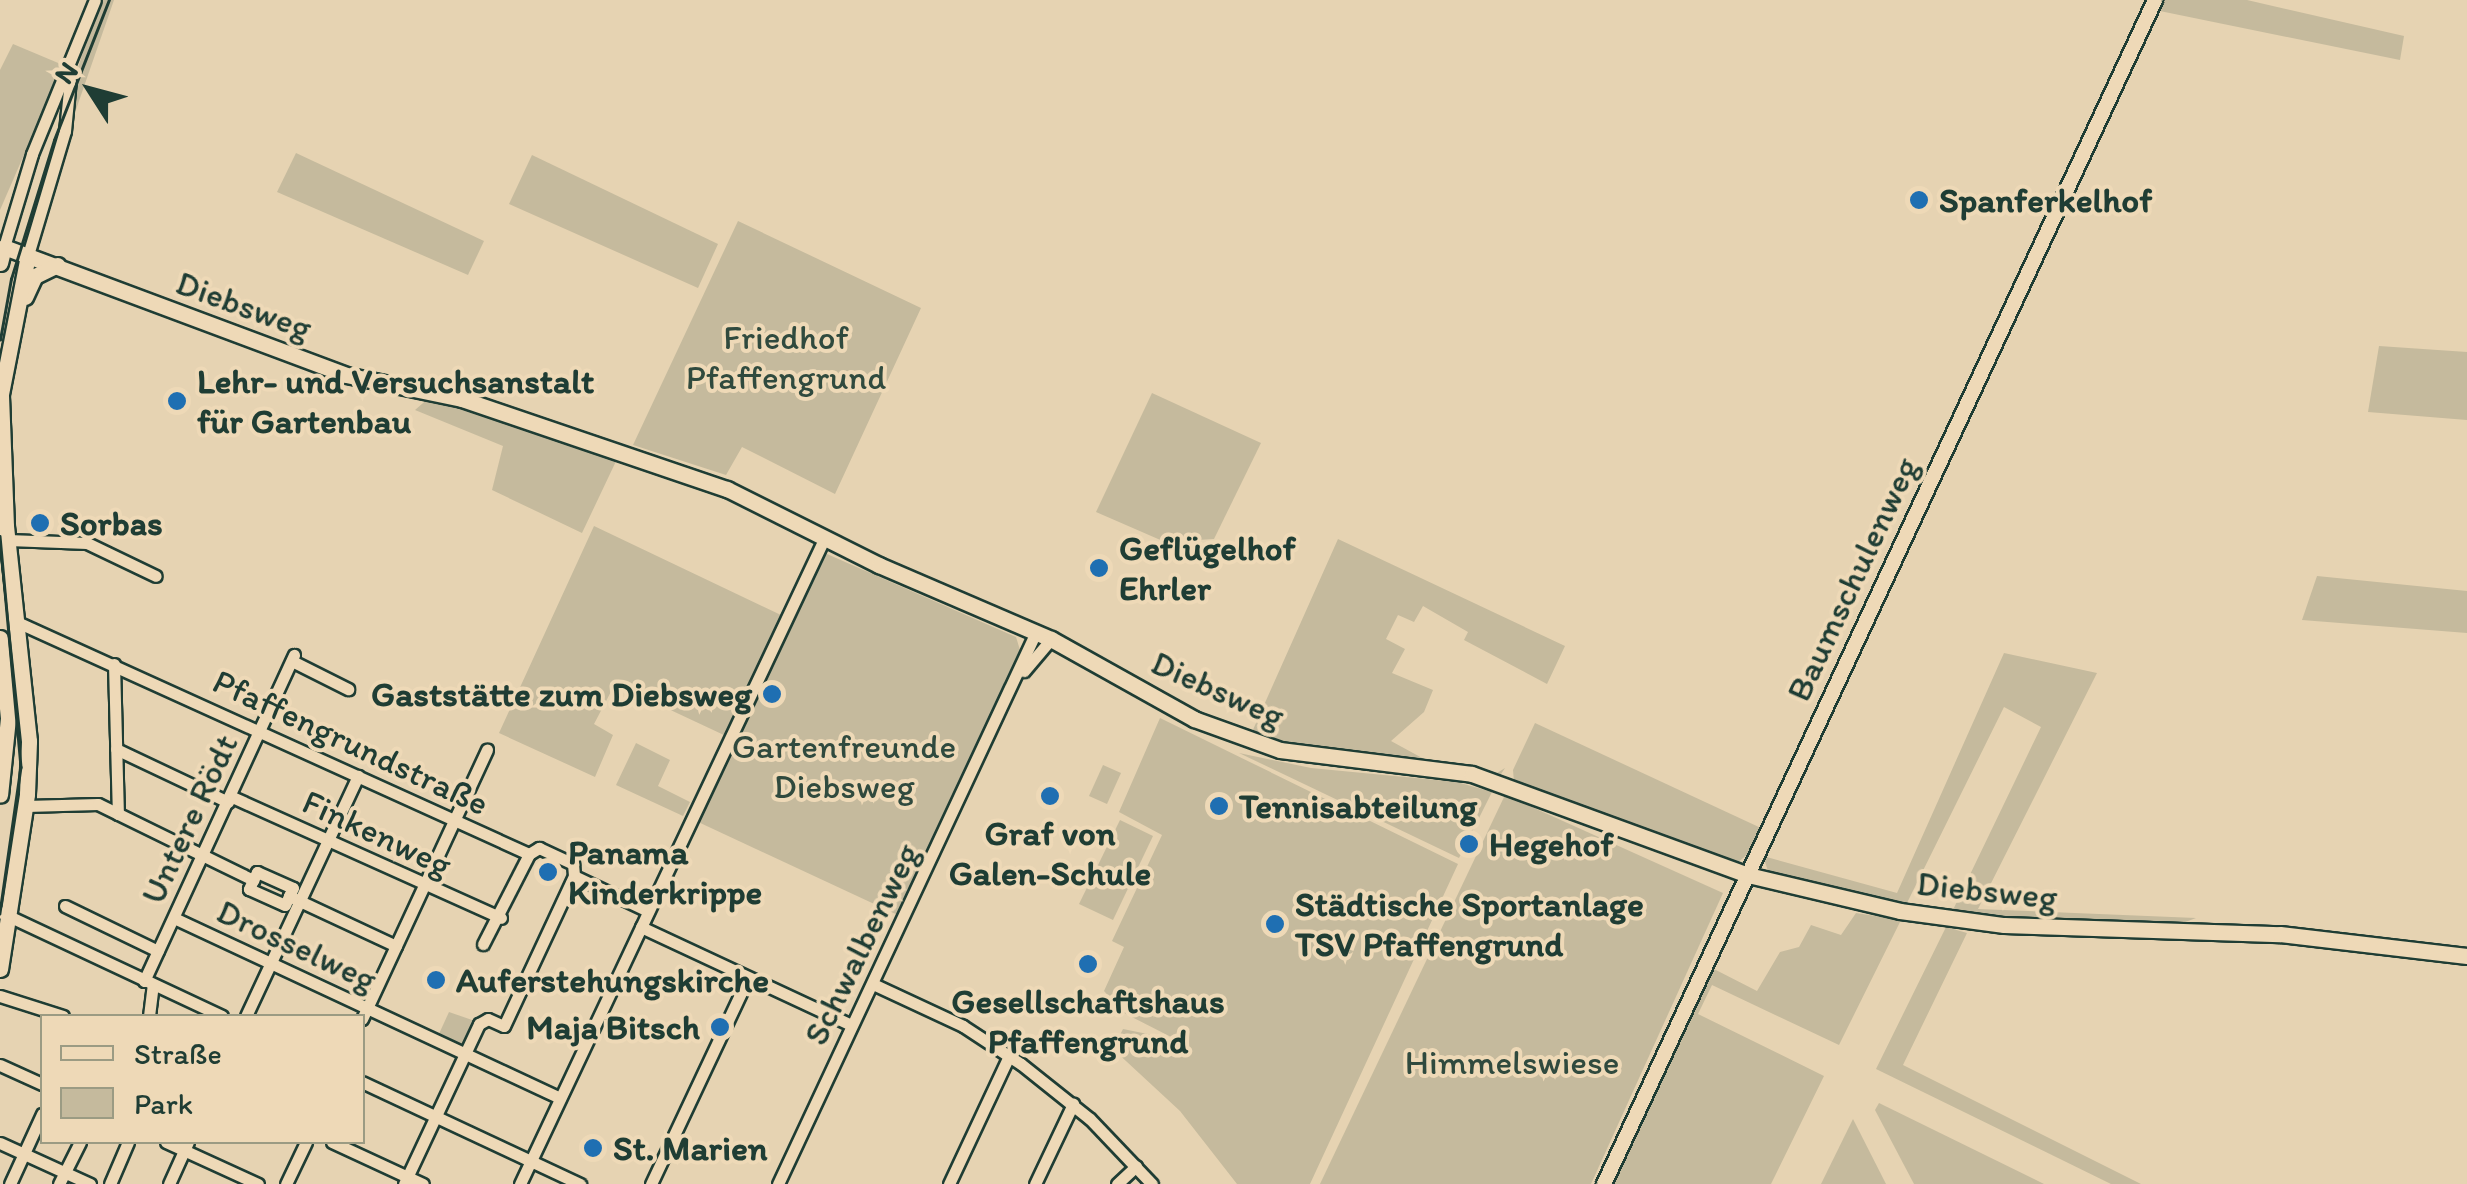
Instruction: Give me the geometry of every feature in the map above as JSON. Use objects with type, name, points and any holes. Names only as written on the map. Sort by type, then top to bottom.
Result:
[{"type":"main road","name":"Diebsweg","points":[[1,252],[28,255],[58,265],[346,375],[462,399],[726,489],[1034,638],[1051,639],[1174,709],[1240,738],[1328,760],[1472,774],[1748,876],[1900,911],[2004,926],[2280,934],[2467,956]]},
{"type":"main road","points":[[0,969],[4,913],[26,806],[29,740],[17,622],[5,566],[0,440],[6,358],[28,255]]},
{"type":"main road","points":[[6,358],[30,282],[58,265]]},
{"type":"main road","points":[[0,638],[8,718],[0,795]]},
{"type":"street","points":[[1,252],[36,145],[96,0]]},
{"type":"street","name":"Baumschulenweg","points":[[1604,1184],[2155,0]]},
{"type":"street","points":[[28,255],[65,131],[71,67]]},
{"type":"street","points":[[520,1184],[825,537]]},
{"type":"street","points":[[4,540],[87,543],[156,576]]},
{"type":"street","name":"Pfaffengrundstraße","points":[[17,622],[529,854],[539,848],[573,864],[574,876],[648,911]]},
{"type":"street","name":"Schwalbenweg","points":[[778,1184],[1034,638]]},
{"type":"street","name":"Schwalbenweg","points":[[1020,674],[1051,639]]},
{"type":"street","name":"Untere Rödt","points":[[149,983],[158,951],[293,658],[348,689]]},
{"type":"street","points":[[114,664],[118,814]]},
{"type":"street","name":"Finkenweg","points":[[116,750],[500,918]]},
{"type":"street","points":[[365,1014],[487,750]]},
{"type":"street","points":[[247,1014],[273,960],[295,899],[358,776]]},
{"type":"street","points":[[26,806],[98,804],[253,880]]},
{"type":"street","points":[[483,944],[500,918],[529,854]]},
{"type":"street","points":[[256,872],[293,888],[295,899],[286,905],[249,889],[256,872]]},
{"type":"street","points":[[406,1180],[482,1021],[504,1026],[574,876]]},
{"type":"street","points":[[295,899],[396,946]]},
{"type":"street","points":[[64,906],[158,951]]},
{"type":"street","points":[[4,913],[218,1014]]},
{"type":"street","name":"Drosselweg","points":[[174,918],[273,960],[560,1098]]},
{"type":"street","points":[[641,927],[852,1025]]},
{"type":"street","points":[[651,1184],[748,978]]},
{"type":"street","points":[[149,983],[149,1014]]},
{"type":"street","points":[[873,984],[1008,1056],[1073,1104],[1152,1184]]},
{"type":"street","points":[[0,996],[57,1014]]},
{"type":"street","points":[[948,1184],[1008,1056]]},
{"type":"street","points":[[0,1064],[40,1083]]},
{"type":"street","points":[[365,1083],[580,1184]]},
{"type":"street","points":[[1036,1184],[1073,1104]]},
{"type":"street","points":[[10,1184],[40,1118]]},
{"type":"street","points":[[0,1143],[62,1178],[90,1184]]},
{"type":"street","points":[[62,1178],[79,1144]]},
{"type":"street","points":[[110,1184],[127,1144]]},
{"type":"street","points":[[286,1184],[305,1144]]},
{"type":"street","points":[[336,1144],[406,1180],[423,1184]]},
{"type":"street","points":[[168,1184],[186,1146],[258,1184]]},
{"type":"street","points":[[1118,1184],[1136,1166]]},
{"type":"green space","points":[[101,0],[114,0],[71,124],[75,76]]},
{"type":"green space","points":[[2159,0],[2247,0],[2404,36],[2400,60],[2155,10]]},
{"type":"green space","points":[[13,44],[63,65],[0,210],[0,70]]},
{"type":"green space","points":[[296,153],[484,241],[468,275],[277,192]]},
{"type":"green space","points":[[532,155],[718,244],[698,288],[509,204]]},
{"type":"green space","name":"Friedhof Pfaffengrund","points":[[738,221],[921,308],[835,494],[742,447],[726,475],[633,445]]},
{"type":"green space","points":[[2379,346],[2467,352],[2467,420],[2368,412]]},
{"type":"green space","points":[[1152,393],[1261,443],[1214,539],[1165,542],[1096,512]]},
{"type":"green space","points":[[430,397],[618,457],[582,533],[492,490],[503,446],[415,410]]},
{"type":"green space","points":[[594,526],[781,615],[726,736],[615,684],[594,724],[613,735],[595,777],[499,733]]},
{"type":"green space","points":[[1338,539],[1565,646],[1547,684],[1464,640],[1468,632],[1423,606],[1414,622],[1398,615],[1386,639],[1405,649],[1392,673],[1433,690],[1424,712],[1391,741],[1424,759],[1497,773],[1505,768],[1501,774],[1294,748],[1252,732]]},
{"type":"green space","name":"Gartenfreunde Diebsweg","points":[[827,554],[1016,637],[1020,650],[900,916],[696,821],[817,560]]},
{"type":"green space","points":[[2317,576],[2467,591],[2467,633],[2302,620]]},
{"type":"green space","points":[[2004,653],[2097,673],[1978,909],[2196,918],[2180,924],[2008,921],[1951,914],[2041,727],[2004,707],[1905,907],[1768,871],[1763,856],[1897,893]]},
{"type":"green space","name":"Städtische Sportanlage TSV Pfaffengrund","points":[[1160,718],[1458,864],[1310,1184],[1237,1184],[1180,1111],[1113,1049],[1123,1029],[1177,1040],[1124,1013],[1104,991],[1124,947],[1112,941],[1162,835],[1119,812]]},
{"type":"green space","points":[[1535,723],[1761,828],[1749,853],[1737,863],[1514,782],[1513,770]]},
{"type":"green space","points":[[636,743],[670,760],[658,786],[690,802],[683,816],[616,785]]},
{"type":"green space","points":[[1239,753],[1311,768],[1457,782],[1492,792],[1459,858]]},
{"type":"green space","points":[[1103,765],[1121,773],[1107,804],[1089,796]]},
{"type":"green space","name":"Himmelswiese","points":[[1505,795],[1723,893],[1591,1184],[1320,1184]]},
{"type":"green space","points":[[1120,820],[1153,836],[1113,920],[1079,904]]},
{"type":"green space","points":[[1856,913],[1901,920],[1839,1045],[1712,985],[1698,1014],[1824,1076],[1771,1184],[1609,1184],[1710,967],[1757,991],[1780,952],[1799,947],[1811,925],[1841,935]]},
{"type":"green space","points":[[1946,927],[1967,933],[1903,1065],[2141,1184],[2111,1184],[1876,1069]]},
{"type":"green space","points":[[449,1012],[475,1021],[463,1047],[438,1036]]},
{"type":"green space","points":[[1879,1103],[2044,1184],[1914,1184],[1875,1110]]},
{"type":"green space","points":[[1853,1119],[1886,1184],[1821,1184]]},
{"type":"tram line","points":[[0,340],[11,279],[54,140],[109,0]]},
{"type":"tram line","points":[[0,536],[21,767],[0,913]]},
{"type":"place","name":"Spanferkelhof","points":[[1919,200]]},
{"type":"place","name":"Lehr- und Versuchsanstalt für Gartenbau","points":[[177,401]]},
{"type":"place","name":"Sorbas","points":[[40,523]]},
{"type":"place","name":"Geflügelhof Ehrler","points":[[1099,568]]},
{"type":"place","name":"Gaststätte zum Diebsweg","points":[[772,694]]},
{"type":"place","name":"Graf von Galen-Schule","points":[[1050,796]]},
{"type":"place","name":"Tennisabteilung","points":[[1219,806]]},
{"type":"place","name":"Hegehof","points":[[1469,844]]},
{"type":"place","name":"Panama Kinderkrippe","points":[[548,872]]},
{"type":"place","name":"Städtische Sportanlage TSV Pfaffengrund","points":[[1275,924]]},
{"type":"place","name":"Gesellschaftshaus Pfaffengrund","points":[[1088,964]]},
{"type":"place","name":"Auferstehungskirche","points":[[436,980]]},
{"type":"place","name":"Maja Bitsch","points":[[720,1027]]},
{"type":"place","name":"St. Marien","points":[[593,1148]]}]
